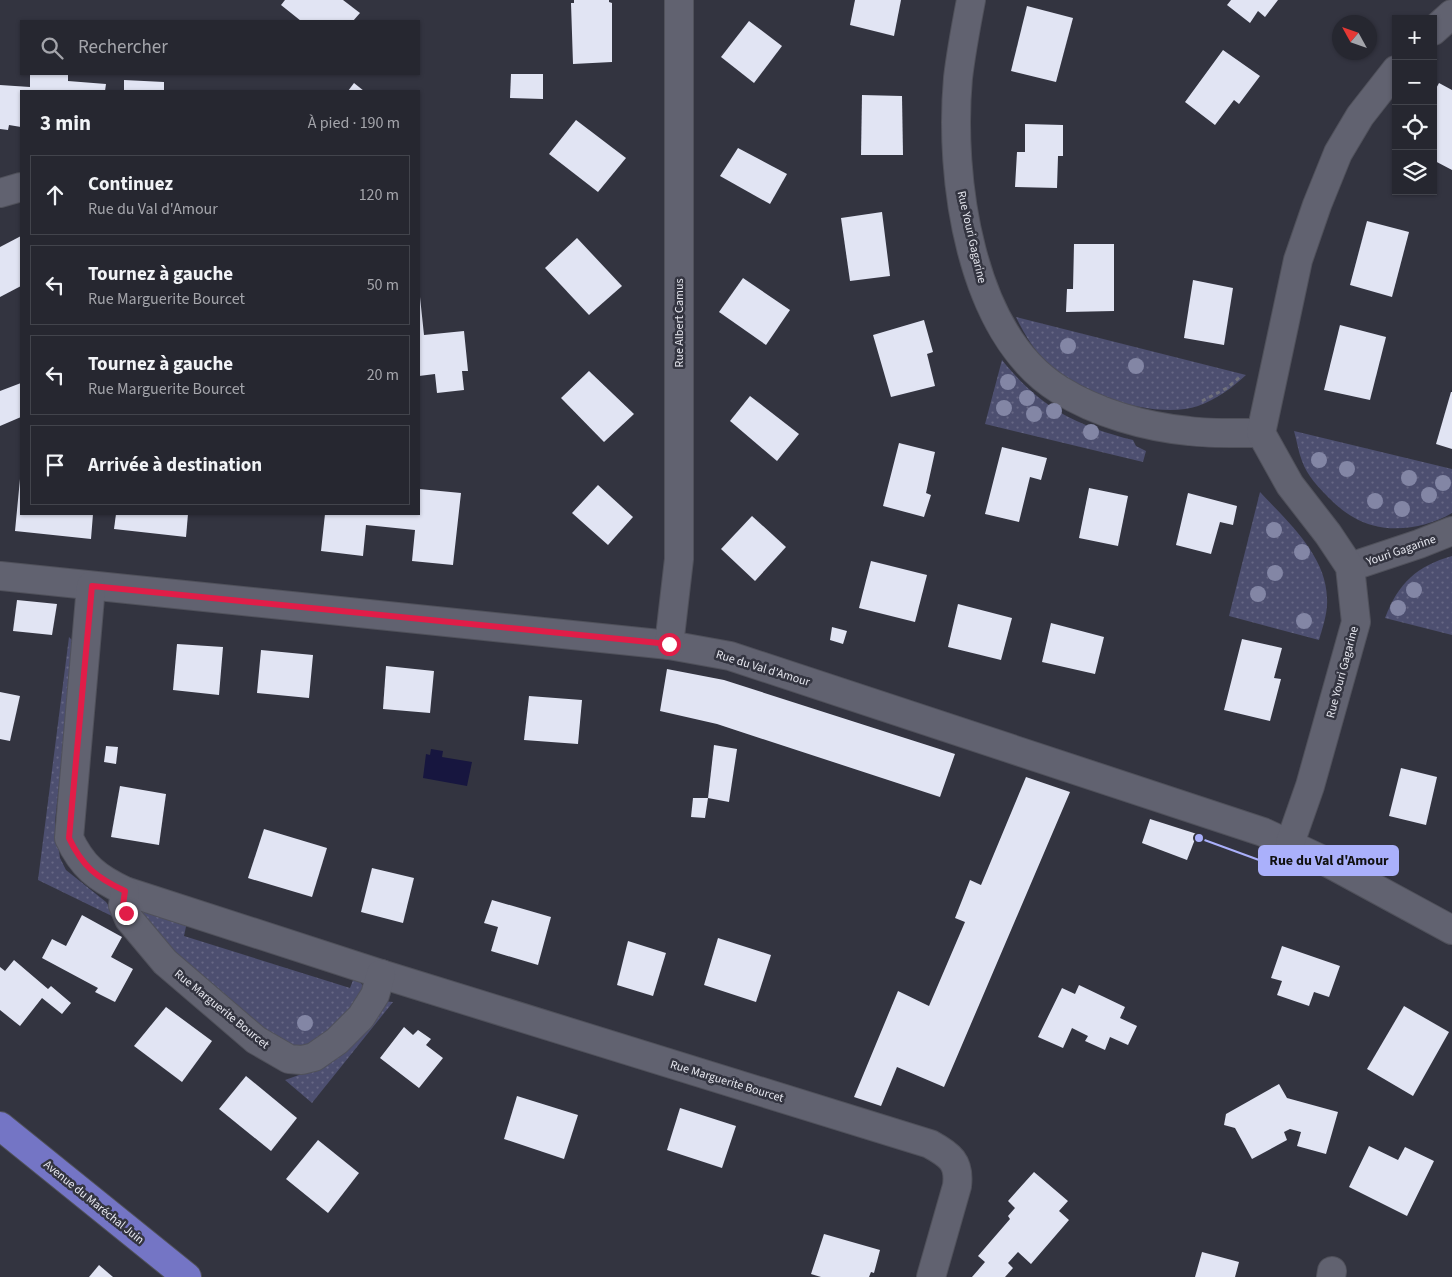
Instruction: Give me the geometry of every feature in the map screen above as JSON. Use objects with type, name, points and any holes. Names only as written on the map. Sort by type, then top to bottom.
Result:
[{"type":"main road","name":"Avenue du Maréchal Juin","points":[[0,1126],[187,1277]]},
{"type":"street","name":"Rue Albert Camus","points":[[669,644],[679,559],[679,0]]},
{"type":"street","name":"Rue Youri Gagarine","points":[[971,0],[958,78],[956,131],[960,183],[974,258],[986,298],[1000,326],[1018,352],[1036,372],[1059,390],[1083,403],[1153,425],[1189,431],[1260,433],[1290,485],[1328,534],[1350,567],[1356,622],[1310,786],[1290,843]]},
{"type":"street","points":[[1437,27],[1452,14]]},
{"type":"street","points":[[1260,433],[1298,260],[1317,205],[1338,153],[1360,116],[1392,75]]},
{"type":"street","points":[[0,193],[20,187]]},
{"type":"street","name":"Youri Gagarine","points":[[1350,567],[1420,544],[1452,530]]},
{"type":"street","name":"Rue du Val d'Amour","points":[[0,576],[669,644],[730,656],[1234,821],[1290,843],[1452,930]]},
{"type":"street","name":"Rue Marguerite Bourcet","points":[[92,586],[69,838],[77,854],[88,868],[104,881],[125,891],[381,974],[930,1144],[954,1160],[958,1174],[957,1186],[931,1277]]},
{"type":"street","name":"Rue Marguerite Bourcet","points":[[125,891],[123,905],[130,919],[165,962],[256,1040],[289,1059],[302,1060],[314,1057],[338,1041],[361,1017],[375,995],[381,974]]},
{"type":"path","points":[[1194,405],[1227,388],[1243,374]]},
{"type":"shaded area","points":[[1016,317],[1246,375],[1212,400],[1182,410],[1163,410],[1121,403],[1100,396],[1064,378],[1040,356]]},
{"type":"shaded area","points":[[1002,360],[1031,391],[1060,412],[1094,428],[1133,440],[1136,446],[1146,451],[1143,462],[985,424]]},
{"type":"shaded area","points":[[1294,431],[1452,469],[1452,513],[1428,523],[1402,528],[1389,528],[1364,523],[1343,511],[1310,476],[1304,466]]},
{"type":"shaded area","points":[[1260,492],[1293,527],[1320,567],[1325,582],[1327,603],[1319,640],[1229,616]]},
{"type":"shaded area","points":[[1452,556],[1452,635],[1385,618],[1396,595],[1410,578],[1429,565]]},
{"type":"shaded area","points":[[69,637],[74,642],[55,822],[60,858],[66,870],[106,902],[118,919],[38,880]]},
{"type":"shaded area","points":[[431,749],[443,751],[442,757],[472,762],[467,786],[423,778],[426,754],[430,755]]},
{"type":"shaded area","points":[[139,909],[187,922],[184,936],[350,988],[355,975],[363,986],[363,991],[330,1038],[301,1047],[284,1045],[169,956]]},
{"type":"shaded area","points":[[381,1001],[393,1002],[312,1103],[285,1080],[310,1071]]},
{"type":"building","points":[[285,0],[343,0],[360,13],[354,20],[300,20],[281,5]]},
{"type":"building","points":[[574,0],[609,0],[612,3],[612,62],[573,64],[571,3],[574,3]]},
{"type":"building","points":[[855,0],[901,0],[894,36],[850,25]]},
{"type":"building","points":[[1231,0],[1278,0],[1265,17],[1258,11],[1250,23],[1227,5]]},
{"type":"building","points":[[1027,6],[1073,18],[1056,82],[1011,71]]},
{"type":"building","points":[[749,21],[782,46],[754,83],[721,57]]},
{"type":"building","points":[[1223,50],[1260,76],[1239,104],[1234,100],[1215,125],[1185,102]]},
{"type":"building","points":[[511,74],[543,74],[543,99],[510,98]]},
{"type":"building","points":[[30,75],[68,75],[68,81],[106,84],[105,90],[20,90],[20,127],[9,125],[8,130],[0,129],[0,85],[30,87]]},
{"type":"building","points":[[124,80],[164,82],[164,90],[124,90]]},
{"type":"building","points":[[354,83],[363,90],[349,90]]},
{"type":"building","points":[[1439,83],[1452,90],[1452,170],[1437,162],[1437,87]]},
{"type":"building","points":[[862,95],[902,96],[903,155],[861,155]]},
{"type":"building","points":[[576,120],[626,158],[598,192],[549,154]]},
{"type":"building","points":[[1025,124],[1063,125],[1063,156],[1058,156],[1057,188],[1015,187],[1017,152],[1025,152]]},
{"type":"building","points":[[738,148],[787,174],[770,204],[720,176]]},
{"type":"building","points":[[882,212],[890,276],[850,281],[841,218]]},
{"type":"building","points":[[1367,221],[1409,232],[1392,297],[1350,285]]},
{"type":"building","points":[[20,237],[20,287],[0,297],[0,247]]},
{"type":"building","points":[[577,238],[622,286],[589,315],[545,268]]},
{"type":"building","points":[[1074,244],[1114,244],[1114,311],[1066,312],[1067,289],[1073,289]]},
{"type":"building","points":[[743,278],[790,310],[766,345],[719,312]]},
{"type":"building","points":[[1193,280],[1233,288],[1224,345],[1184,338]]},
{"type":"building","points":[[420,297],[424,335],[464,331],[468,371],[462,371],[464,390],[437,393],[435,374],[420,376]]},
{"type":"building","points":[[924,320],[933,352],[927,354],[935,386],[891,397],[873,335]]},
{"type":"building","points":[[1340,325],[1386,337],[1370,400],[1324,390]]},
{"type":"building","points":[[589,371],[634,414],[604,442],[561,398]]},
{"type":"building","points":[[20,383],[20,417],[0,426],[0,391]]},
{"type":"building","points":[[1452,392],[1452,449],[1436,444]]},
{"type":"building","points":[[750,396],[799,434],[777,461],[730,421]]},
{"type":"building","points":[[899,443],[935,452],[926,493],[931,495],[924,517],[883,506]]},
{"type":"building","points":[[1002,447],[1047,458],[1041,480],[1030,477],[1019,522],[985,514]]},
{"type":"building","points":[[20,479],[20,515],[93,515],[91,539],[15,531]]},
{"type":"building","points":[[598,485],[633,517],[608,545],[572,513]]},
{"type":"building","points":[[1089,488],[1128,496],[1118,546],[1079,538]]},
{"type":"building","points":[[420,489],[461,493],[453,565],[412,561],[415,530],[366,525],[363,556],[321,551],[325,515],[420,515]]},
{"type":"building","points":[[1188,493],[1237,506],[1233,525],[1220,522],[1211,554],[1176,545]]},
{"type":"building","points":[[116,515],[188,515],[186,537],[114,529]]},
{"type":"building","points":[[752,516],[786,547],[755,581],[721,549]]},
{"type":"building","points":[[871,561],[927,575],[915,622],[859,608]]},
{"type":"building","points":[[17,600],[57,604],[52,635],[13,631]]},
{"type":"building","points":[[958,604],[1012,618],[1001,660],[948,647]]},
{"type":"building","points":[[1051,623],[1104,637],[1095,674],[1042,662]]},
{"type":"building","points":[[832,627],[847,631],[843,644],[830,640]]},
{"type":"building","points":[[1242,639],[1282,648],[1274,678],[1281,679],[1270,721],[1224,710]]},
{"type":"building","points":[[177,644],[223,647],[219,695],[173,690]]},
{"type":"building","points":[[261,650],[313,655],[309,698],[257,693]]},
{"type":"building","points":[[386,666],[434,671],[430,713],[383,709]]},
{"type":"building","points":[[667,669],[724,680],[955,754],[940,797],[717,724],[660,711]]},
{"type":"building","points":[[0,692],[20,696],[10,741],[0,739]]},
{"type":"building","points":[[529,696],[582,700],[578,744],[524,740]]},
{"type":"building","points":[[714,745],[737,749],[729,802],[708,798]]},
{"type":"building","points":[[106,746],[118,747],[116,764],[104,762]]},
{"type":"building","points":[[1401,768],[1437,777],[1426,825],[1389,816]]},
{"type":"building","points":[[1026,777],[1070,792],[944,1087],[897,1067],[881,1106],[854,1097],[898,991],[929,1006],[965,922],[955,918],[970,880],[981,885]]},
{"type":"building","points":[[120,786],[166,794],[159,845],[111,837]]},
{"type":"building","points":[[693,798],[708,798],[705,818],[691,817]]},
{"type":"building","points":[[1150,819],[1197,834],[1187,860],[1142,843]]},
{"type":"building","points":[[264,829],[327,848],[312,897],[248,878]]},
{"type":"building","points":[[372,868],[414,878],[403,923],[361,912]]},
{"type":"building","points":[[492,900],[551,917],[538,965],[491,951],[498,927],[484,923]]},
{"type":"building","points":[[82,915],[122,937],[111,957],[133,969],[115,1002],[95,992],[98,988],[42,958],[52,939],[66,946]]},
{"type":"building","points":[[718,938],[771,955],[756,1002],[704,985]]},
{"type":"building","points":[[628,941],[666,953],[653,996],[617,985]]},
{"type":"building","points":[[1282,946],[1340,966],[1329,997],[1314,992],[1309,1006],[1277,995],[1282,981],[1271,978]]},
{"type":"building","points":[[14,960],[48,989],[51,986],[71,1003],[62,1014],[42,998],[20,1026],[0,1010],[0,967],[5,971]]},
{"type":"building","points":[[1079,985],[1125,1007],[1120,1018],[1137,1026],[1128,1045],[1110,1037],[1105,1050],[1085,1041],[1088,1036],[1072,1028],[1063,1048],[1038,1037],[1062,988],[1075,994]]},
{"type":"building","points":[[1404,1006],[1449,1032],[1413,1096],[1367,1069]]},
{"type":"building","points":[[166,1007],[212,1041],[182,1082],[134,1046]]},
{"type":"building","points":[[404,1027],[413,1035],[418,1030],[431,1039],[426,1045],[443,1058],[419,1088],[380,1058]]},
{"type":"building","points":[[246,1076],[297,1118],[271,1151],[219,1109]]},
{"type":"building","points":[[1279,1084],[1287,1098],[1338,1112],[1326,1154],[1297,1146],[1301,1132],[1290,1129],[1284,1132],[1287,1140],[1252,1159],[1235,1128],[1224,1125],[1226,1114]]},
{"type":"building","points":[[517,1096],[578,1115],[564,1159],[504,1139]]},
{"type":"building","points":[[680,1108],[736,1126],[722,1168],[667,1150]]},
{"type":"building","points":[[318,1140],[359,1173],[328,1213],[286,1179]]},
{"type":"building","points":[[1369,1146],[1398,1160],[1405,1147],[1434,1161],[1407,1216],[1349,1187]]},
{"type":"building","points":[[1034,1172],[1068,1201],[1059,1211],[1069,1220],[1031,1264],[1018,1252],[1008,1263],[1013,1268],[1005,1277],[972,1277],[985,1262],[978,1256],[1010,1219],[1008,1216],[1015,1208],[1008,1201]]},
{"type":"building","points":[[824,1234],[880,1250],[874,1273],[871,1272],[869,1277],[821,1277],[811,1274]]},
{"type":"building","points":[[1202,1252],[1239,1262],[1235,1277],[1195,1277]]},
{"type":"building","points":[[99,1265],[113,1277],[89,1277]]},
{"type":"place","name":"Rue du Val d'Amour","points":[[1199,838]]},
{"type":"route","points":[[126,913],[123,905],[125,891],[104,881],[88,868],[77,854],[69,838],[92,586],[669,644]]}]
